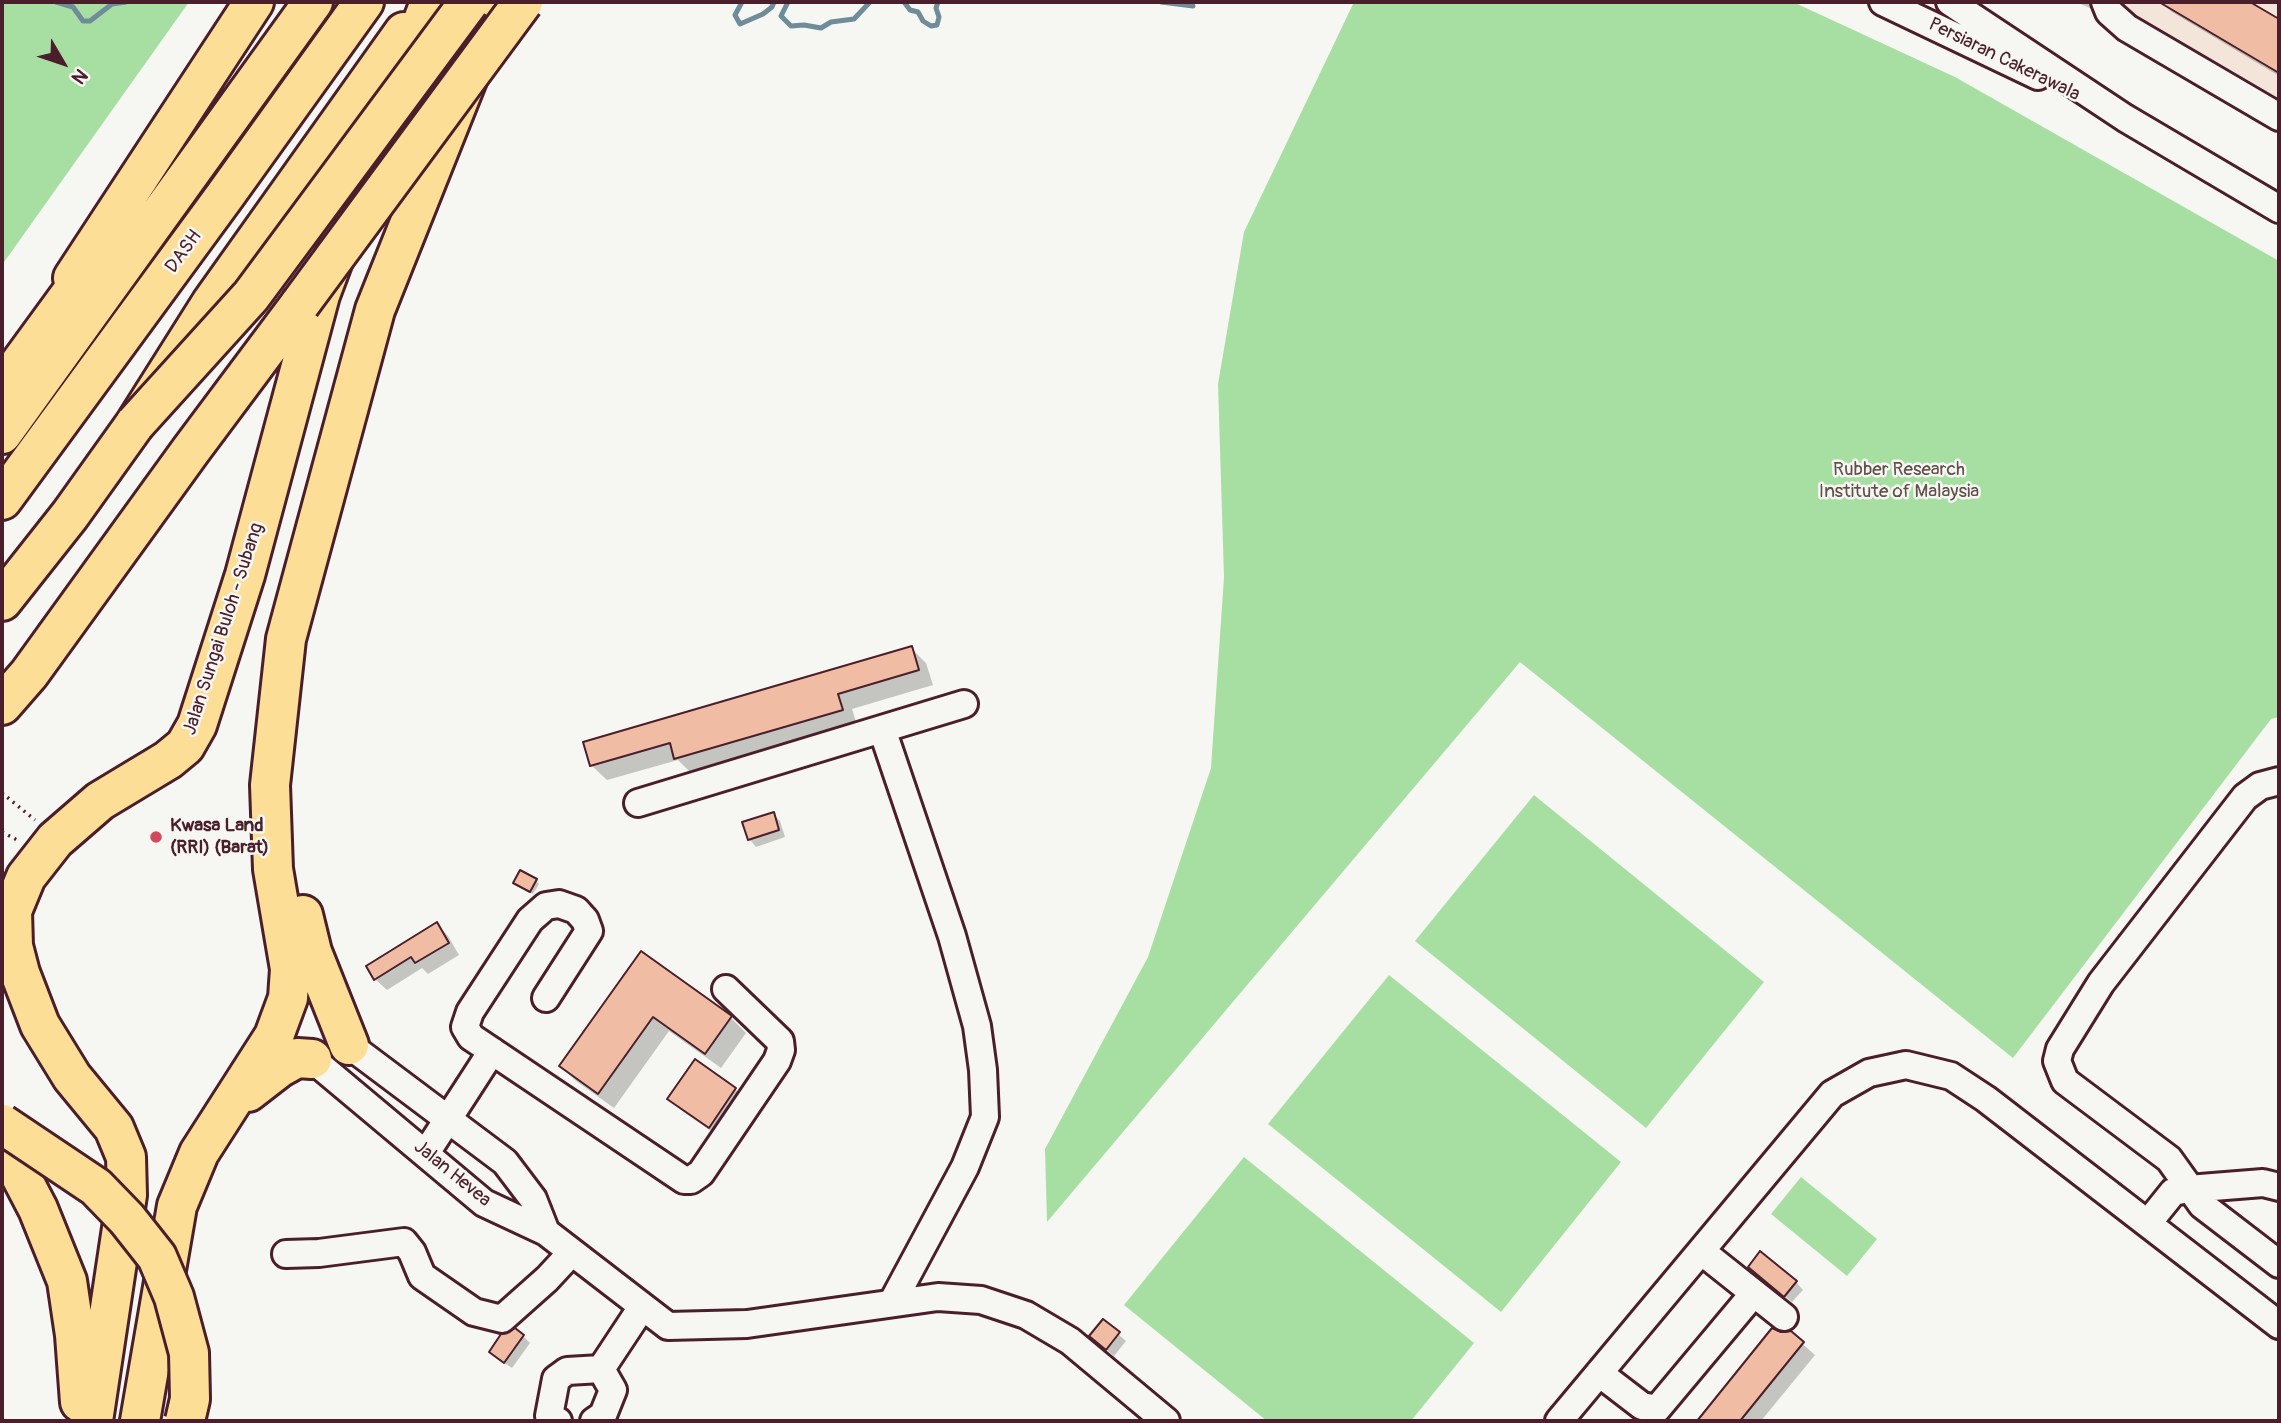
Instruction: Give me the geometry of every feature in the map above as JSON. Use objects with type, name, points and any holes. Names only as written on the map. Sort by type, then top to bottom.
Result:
[{"type":"highway","points":[[42,331],[87,254],[254,2]]},
{"type":"highway","points":[[2,388],[281,2]]},
{"type":"highway","points":[[2,434],[313,2]]},
{"type":"highway","name":"DASH","points":[[2,500],[364,2]]},
{"type":"highway","points":[[2,601],[70,515],[135,424],[212,302],[428,2]]},
{"type":"highway","name":"Jalan Sungai Buloh - Subang","points":[[84,1412],[127,1195],[126,1157],[114,1128],[72,1077],[40,1025],[20,973],[13,946],[12,911],[26,877],[55,840],[100,801],[185,747],[197,725],[246,575],[320,295],[428,2]]},
{"type":"highway","points":[[135,424],[251,296],[469,2]]},
{"type":"highway","points":[[140,1421],[177,1206],[199,1153],[274,1037],[288,998],[290,968],[273,869],[270,785],[286,639],[375,310],[498,2]]},
{"type":"highway","points":[[2,705],[29,674],[191,450],[523,2]]},
{"type":"highway","points":[[286,639],[285,835],[312,952],[349,1045]]},
{"type":"highway","points":[[228,1107],[279,1068],[297,1058],[312,1059]]},
{"type":"highway","points":[[2,1124],[96,1187],[127,1219],[157,1257],[174,1297],[189,1353],[190,1399],[185,1421]]},
{"type":"highway","points":[[2,1140],[38,1209],[67,1281],[84,1412]]},
{"type":"street","name":"Persiaran Cakerawala","points":[[1883,2],[2125,118]]},
{"type":"street","name":"Persiaran Cakerawala","points":[[1950,2],[2125,118],[2279,209]]},
{"type":"street","points":[[2105,2],[2109,12],[2127,28],[2279,117]]},
{"type":"street","points":[[638,803],[964,704]]},
{"type":"street","points":[[883,729],[952,936],[977,1026],[983,1070],[985,1117],[965,1167],[892,1303]]},
{"type":"street","points":[[2279,781],[2259,786],[2245,797],[2101,983],[2060,1049],[2057,1061],[2064,1081],[2169,1159],[2202,1205],[2279,1264]]},
{"type":"street","points":[[547,998],[589,931],[586,920],[576,910],[559,904],[546,906],[530,920],[470,1012],[466,1027],[471,1037],[684,1180],[691,1180],[701,1173],[777,1061],[781,1050],[780,1041],[726,989]]},
{"type":"street","name":"Jalan Hevea","points":[[349,1045],[505,1162],[533,1199],[546,1232]]},
{"type":"street","points":[[426,1153],[492,1051]]},
{"type":"street","name":"Jalan Hevea","points":[[312,1059],[484,1203],[546,1232],[668,1326],[747,1324],[892,1303]]},
{"type":"street","points":[[1559,1421],[1832,1094],[1869,1073],[1906,1065],[1951,1076],[1986,1098],[2279,1325]]},
{"type":"street","points":[[2148,1223],[2173,1192],[2263,1183],[2279,1186]]},
{"type":"street","points":[[286,1254],[319,1253],[404,1242],[412,1252],[422,1276],[474,1311],[502,1319],[547,1279],[572,1252]]},
{"type":"street","points":[[1701,1251],[1784,1317]]},
{"type":"street","points":[[1599,1373],[1642,1406],[1657,1409],[1664,1404],[1755,1293]]},
{"type":"street","points":[[892,1303],[938,1297],[981,1300],[1026,1315],[1070,1341],[1166,1421]]},
{"type":"street","points":[[601,1369],[642,1307]]},
{"type":"street","points":[[558,1421],[549,1416],[556,1379],[567,1371],[601,1369]]},
{"type":"street","points":[[594,1421],[603,1415],[613,1390],[601,1369]]},
{"type":"path","points":[[2,793],[39,824]]},
{"type":"path","points":[[2,831],[19,841]]},
{"type":"shaded area","points":[[2119,2],[2279,2],[2279,103],[2138,19]]},
{"type":"green space","points":[[2,2],[189,2],[2,265]]},
{"type":"green space","name":"Rubber Research Institute of Malaysia","points":[[1354,2],[1793,2],[1955,77],[2279,261],[2279,717],[2271,719],[2013,1058],[1520,662],[1047,1222],[1045,1149],[1148,957],[1211,768],[1224,577],[1218,384],[1244,232]]},
{"type":"green space","points":[[1534,795],[1764,982],[1646,1128],[1415,941]]},
{"type":"green space","points":[[1389,975],[1621,1162],[1501,1312],[1268,1124]]},
{"type":"green space","points":[[1244,1157],[1474,1343],[1411,1421],[1267,1421],[1124,1305]]},
{"type":"green space","points":[[1801,1177],[1877,1239],[1847,1276],[1771,1214]]},
{"type":"building","points":[[2159,2],[2250,2],[2279,19],[2279,73]]},
{"type":"building","points":[[912,646],[919,670],[838,694],[843,710],[674,759],[670,743],[590,766],[583,742]]},
{"type":"building","points":[[774,812],[779,830],[748,840],[742,822]]},
{"type":"building","points":[[520,870],[537,879],[530,892],[513,883]]},
{"type":"building","points":[[437,922],[449,943],[415,963],[411,957],[374,980],[366,966]]},
{"type":"building","points":[[641,951],[732,1016],[705,1054],[653,1017],[598,1094],[559,1066]]},
{"type":"building","points":[[695,1059],[736,1088],[709,1128],[667,1099]]},
{"type":"building","points":[[1760,1251],[1797,1281],[1784,1297],[1748,1267]]},
{"type":"building","points":[[1103,1319],[1120,1332],[1106,1350],[1089,1336]]},
{"type":"building","points":[[515,1328],[524,1335],[504,1363],[489,1352],[501,1334]]},
{"type":"building","points":[[1772,1328],[1781,1332],[1791,1331],[1804,1342],[1740,1421],[1697,1421]]},
{"type":"waterway","points":[[56,2],[73,7],[83,21],[90,21],[112,4],[126,2]]},
{"type":"waterway","points":[[742,2],[735,15],[740,24],[763,14],[774,2]]},
{"type":"waterway","points":[[788,2],[781,16],[791,26],[821,28],[831,22],[854,19],[870,2]]},
{"type":"waterway","points":[[904,2],[931,26],[937,25],[938,2]]},
{"type":"waterway","points":[[1161,2],[1193,6]]},
{"type":"place","name":"Kwasa Land (RRI) (Barat)","points":[[156,837]]}]
